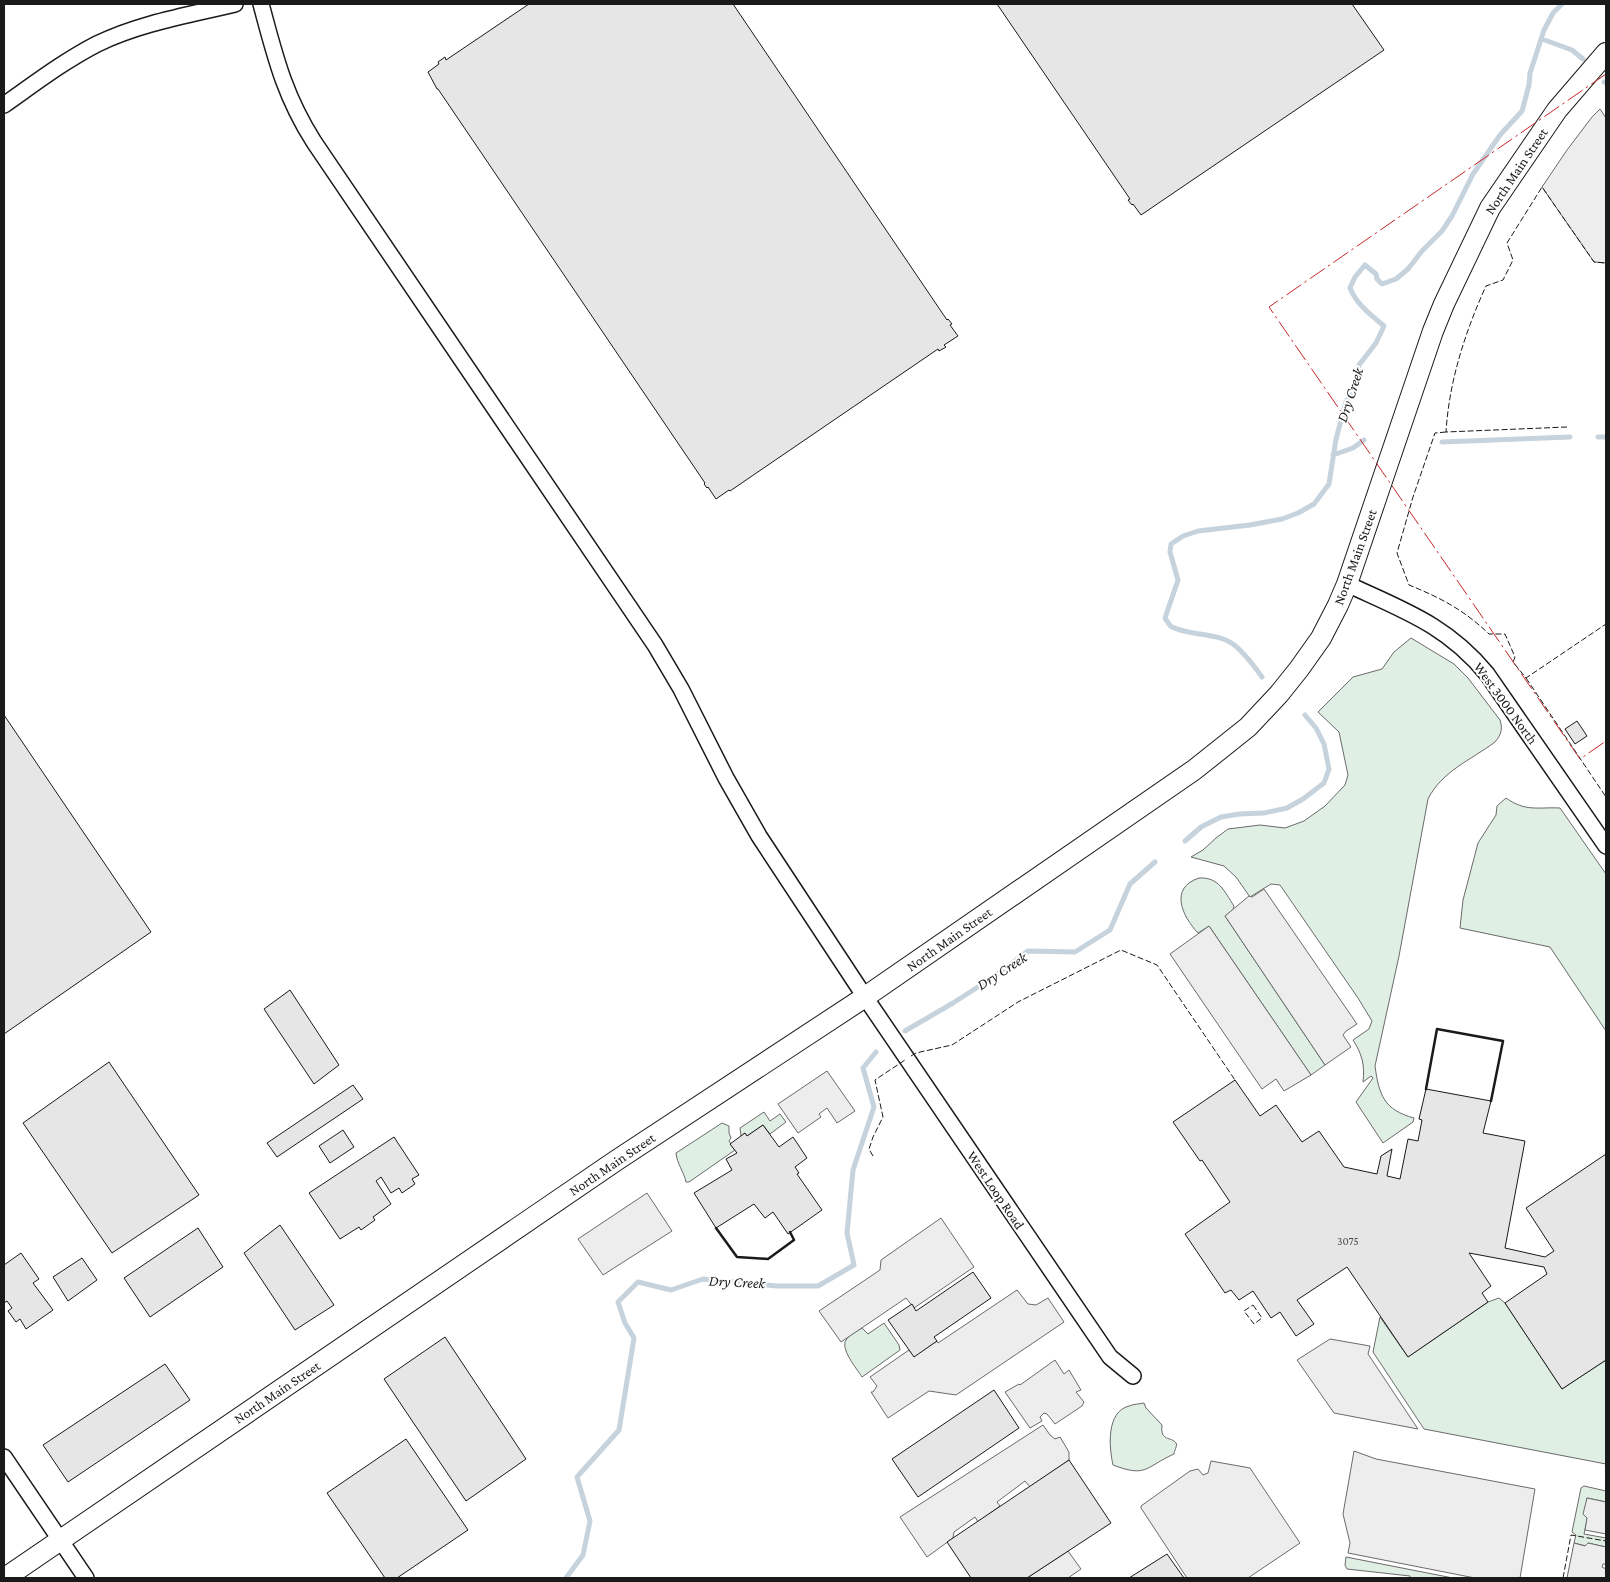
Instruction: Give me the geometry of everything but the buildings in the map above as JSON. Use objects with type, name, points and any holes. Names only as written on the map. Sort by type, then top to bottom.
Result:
[{"type":"street","points":[[4,105],[76,56],[118,35],[152,24],[236,4]]},
{"type":"street","name":"West Loop Road","points":[[261,4],[281,78],[300,120],[655,645],[681,689],[726,778],[759,836],[1110,1357],[1133,1376]]},
{"type":"street","name":"North Main Street","points":[[6,1578],[617,1160],[866,997],[1194,770],[1248,726],[1299,670],[1321,638],[1347,584],[1433,331],[1490,208],[1557,110],[1606,53]]},
{"type":"street","name":"West 3000 North","points":[[1347,584],[1430,623],[1468,652],[1487,674],[1606,846]]},
{"type":"street","points":[[4,1457],[86,1578]]},
{"type":"green space","points":[[1411,638],[1454,664],[1468,678],[1500,720],[1501,729],[1495,742],[1449,773],[1434,789],[1428,799],[1399,956],[1375,1066],[1381,1093],[1385,1100],[1396,1111],[1414,1118],[1413,1122],[1383,1143],[1356,1102],[1373,1078],[1371,1076],[1363,1082],[1364,1070],[1362,1060],[1353,1040],[1369,1029],[1372,1021],[1358,998],[1280,885],[1271,884],[1250,897],[1236,877],[1224,866],[1191,857],[1203,850],[1228,829],[1260,825],[1285,828],[1304,821],[1325,806],[1345,785],[1348,775],[1339,732],[1318,712],[1353,677],[1382,669],[1394,652]]},
{"type":"green space","points":[[1506,798],[1526,807],[1560,808],[1606,874],[1606,1031],[1550,947],[1460,928],[1463,900],[1478,843],[1496,815],[1497,806]]},
{"type":"green space","points":[[1199,878],[1206,878],[1216,882],[1227,895],[1234,906],[1233,910],[1225,916],[1325,1065],[1311,1075],[1209,926],[1198,933],[1187,919],[1181,903],[1181,895],[1184,888]]},
{"type":"green space","points":[[764,1112],[770,1121],[780,1114],[786,1122],[770,1134],[763,1125],[747,1136],[745,1133],[741,1136],[740,1128]]},
{"type":"green space","points":[[722,1123],[729,1126],[731,1138],[729,1141],[735,1150],[689,1182],[686,1182],[676,1153]]},
{"type":"green space","points":[[1499,1298],[1505,1303],[1562,1389],[1606,1360],[1606,1464],[1424,1429],[1373,1352],[1380,1317],[1408,1357],[1488,1302]]},
{"type":"green space","points":[[884,1323],[899,1345],[900,1350],[862,1377],[847,1354],[845,1348],[846,1340],[862,1328],[868,1334]]},
{"type":"green space","points":[[1144,1403],[1146,1408],[1162,1425],[1164,1436],[1176,1443],[1174,1454],[1140,1471],[1124,1469],[1113,1465],[1110,1440],[1116,1415],[1129,1406]]},
{"type":"green space","points":[[1584,1486],[1606,1491],[1606,1502],[1587,1498],[1587,1520],[1584,1534],[1606,1538],[1606,1547],[1588,1543],[1586,1546],[1574,1543],[1576,1535],[1572,1532],[1581,1488]]},
{"type":"green space","points":[[1346,1557],[1453,1578],[1410,1578],[1410,1576],[1347,1569],[1345,1565]]},
{"type":"shaded area","points":[[1600,109],[1606,118],[1606,263],[1594,262],[1542,187],[1567,150]]},
{"type":"shaded area","points":[[1264,889],[1357,1024],[1343,1035],[1351,1047],[1325,1065],[1225,916],[1249,896],[1252,897]]},
{"type":"shaded area","points":[[1209,926],[1311,1075],[1284,1091],[1276,1079],[1262,1089],[1170,954]]},
{"type":"shaded area","points":[[827,1071],[855,1111],[837,1123],[827,1108],[819,1114],[821,1117],[798,1133],[778,1104]]},
{"type":"shaded area","points":[[647,1193],[672,1231],[603,1275],[578,1239]]},
{"type":"shaded area","points":[[941,1218],[974,1267],[914,1308],[906,1298],[841,1342],[819,1311],[880,1270],[881,1260]]},
{"type":"shaded area","points":[[1017,1290],[1028,1304],[1036,1305],[1048,1298],[1064,1322],[956,1395],[929,1391],[888,1418],[871,1392],[877,1386],[870,1377],[909,1350],[914,1356],[937,1341],[938,1343]]},
{"type":"shaded area","points":[[1330,1339],[1370,1346],[1368,1354],[1418,1429],[1334,1413],[1297,1360]]},
{"type":"shaded area","points":[[1055,1360],[1064,1374],[1069,1370],[1081,1390],[1076,1392],[1084,1402],[1082,1406],[1055,1424],[1044,1413],[1040,1417],[1042,1421],[1030,1428],[1005,1392],[1020,1385]]},
{"type":"shaded area","points":[[1043,1425],[1055,1439],[1060,1437],[1069,1452],[1069,1460],[1030,1487],[1025,1481],[997,1502],[1000,1506],[978,1522],[975,1517],[954,1532],[953,1538],[927,1557],[900,1517]]},
{"type":"shaded area","points":[[1354,1451],[1376,1459],[1535,1489],[1520,1578],[1475,1578],[1348,1553],[1350,1543],[1343,1514]]},
{"type":"shaded area","points":[[1211,1461],[1250,1468],[1300,1543],[1248,1578],[1187,1578],[1141,1508],[1141,1506],[1190,1471],[1198,1469],[1203,1475],[1208,1473]]},
{"type":"shaded area","points":[[1587,1498],[1606,1502],[1606,1534],[1585,1530],[1587,1518],[1583,1514]]},
{"type":"shaded area","points":[[1574,1543],[1585,1546],[1588,1543],[1606,1547],[1606,1564],[1603,1564],[1602,1567],[1606,1569],[1606,1578],[1567,1578]]},
{"type":"shaded area","points":[[1068,1551],[1081,1569],[1068,1578],[1027,1578]]},
{"type":"waterway","name":"Dry Creek","points":[[1262,677],[1245,655],[1233,644],[1211,636],[1179,630],[1168,623],[1165,618],[1178,580],[1170,552],[1171,544],[1183,536],[1198,531],[1250,525],[1282,519],[1298,513],[1314,504],[1329,484],[1336,439],[1346,402],[1354,390],[1359,365],[1376,343],[1384,326],[1364,309],[1353,294],[1350,288],[1355,277],[1365,265],[1376,274],[1377,279],[1382,284],[1396,279],[1408,269],[1422,251],[1442,231],[1452,216],[1473,174],[1500,135],[1522,111],[1530,73],[1544,30],[1553,13],[1562,4]]},
{"type":"waterway","points":[[1542,39],[1572,50],[1583,59]]},
{"type":"waterway","points":[[1442,442],[1570,437]]},
{"type":"waterway","points":[[1598,437],[1606,437]]},
{"type":"waterway","points":[[1333,455],[1353,448],[1364,440]]},
{"type":"waterway","name":"Dry Creek","points":[[1185,841],[1201,827],[1221,817],[1264,813],[1287,808],[1303,799],[1324,783],[1329,769],[1324,744],[1316,728],[1305,715]]},
{"type":"waterway","name":"Dry Creek","points":[[905,1031],[995,976],[1028,951],[1075,952],[1110,930],[1130,884],[1155,862]]},
{"type":"waterway","name":"Dry Creek","points":[[566,1578],[583,1555],[590,1521],[577,1477],[619,1430],[634,1338],[625,1323],[618,1302],[638,1282],[671,1290],[703,1279],[777,1286],[818,1286],[854,1265],[847,1233],[853,1170],[874,1107],[863,1068],[876,1052]]},
{"type":"fence","points":[[1567,427],[1446,432],[1454,376],[1471,321],[1486,286],[1503,280],[1513,260],[1507,243],[1542,187],[1594,262],[1606,263]]},
{"type":"fence","points":[[1446,432],[1435,433],[1413,497],[1397,553],[1409,585],[1452,605],[1489,634],[1505,634],[1515,657],[1513,662],[1526,678],[1606,624]]},
{"type":"fence","points":[[1526,678],[1606,797]]},
{"type":"fence","points":[[911,1056],[916,1053],[952,1045],[1018,1002],[1121,950],[1157,965],[1235,1080]]},
{"type":"fence","points":[[873,1156],[869,1149],[883,1117],[875,1080],[905,1060]]},
{"type":"fence","points":[[1253,1305],[1262,1318],[1254,1324],[1244,1311],[1253,1305]]},
{"type":"fence","points":[[1563,1578],[1571,1535],[1606,1541]]},
{"type":"wall","points":[[1426,1089],[1437,1029],[1503,1041],[1491,1101]]},
{"type":"wall","points":[[716,1228],[737,1257],[768,1259],[794,1240],[790,1232]]},
{"type":"power","points":[[1606,74],[1269,307],[1580,759],[1606,741]]}]
